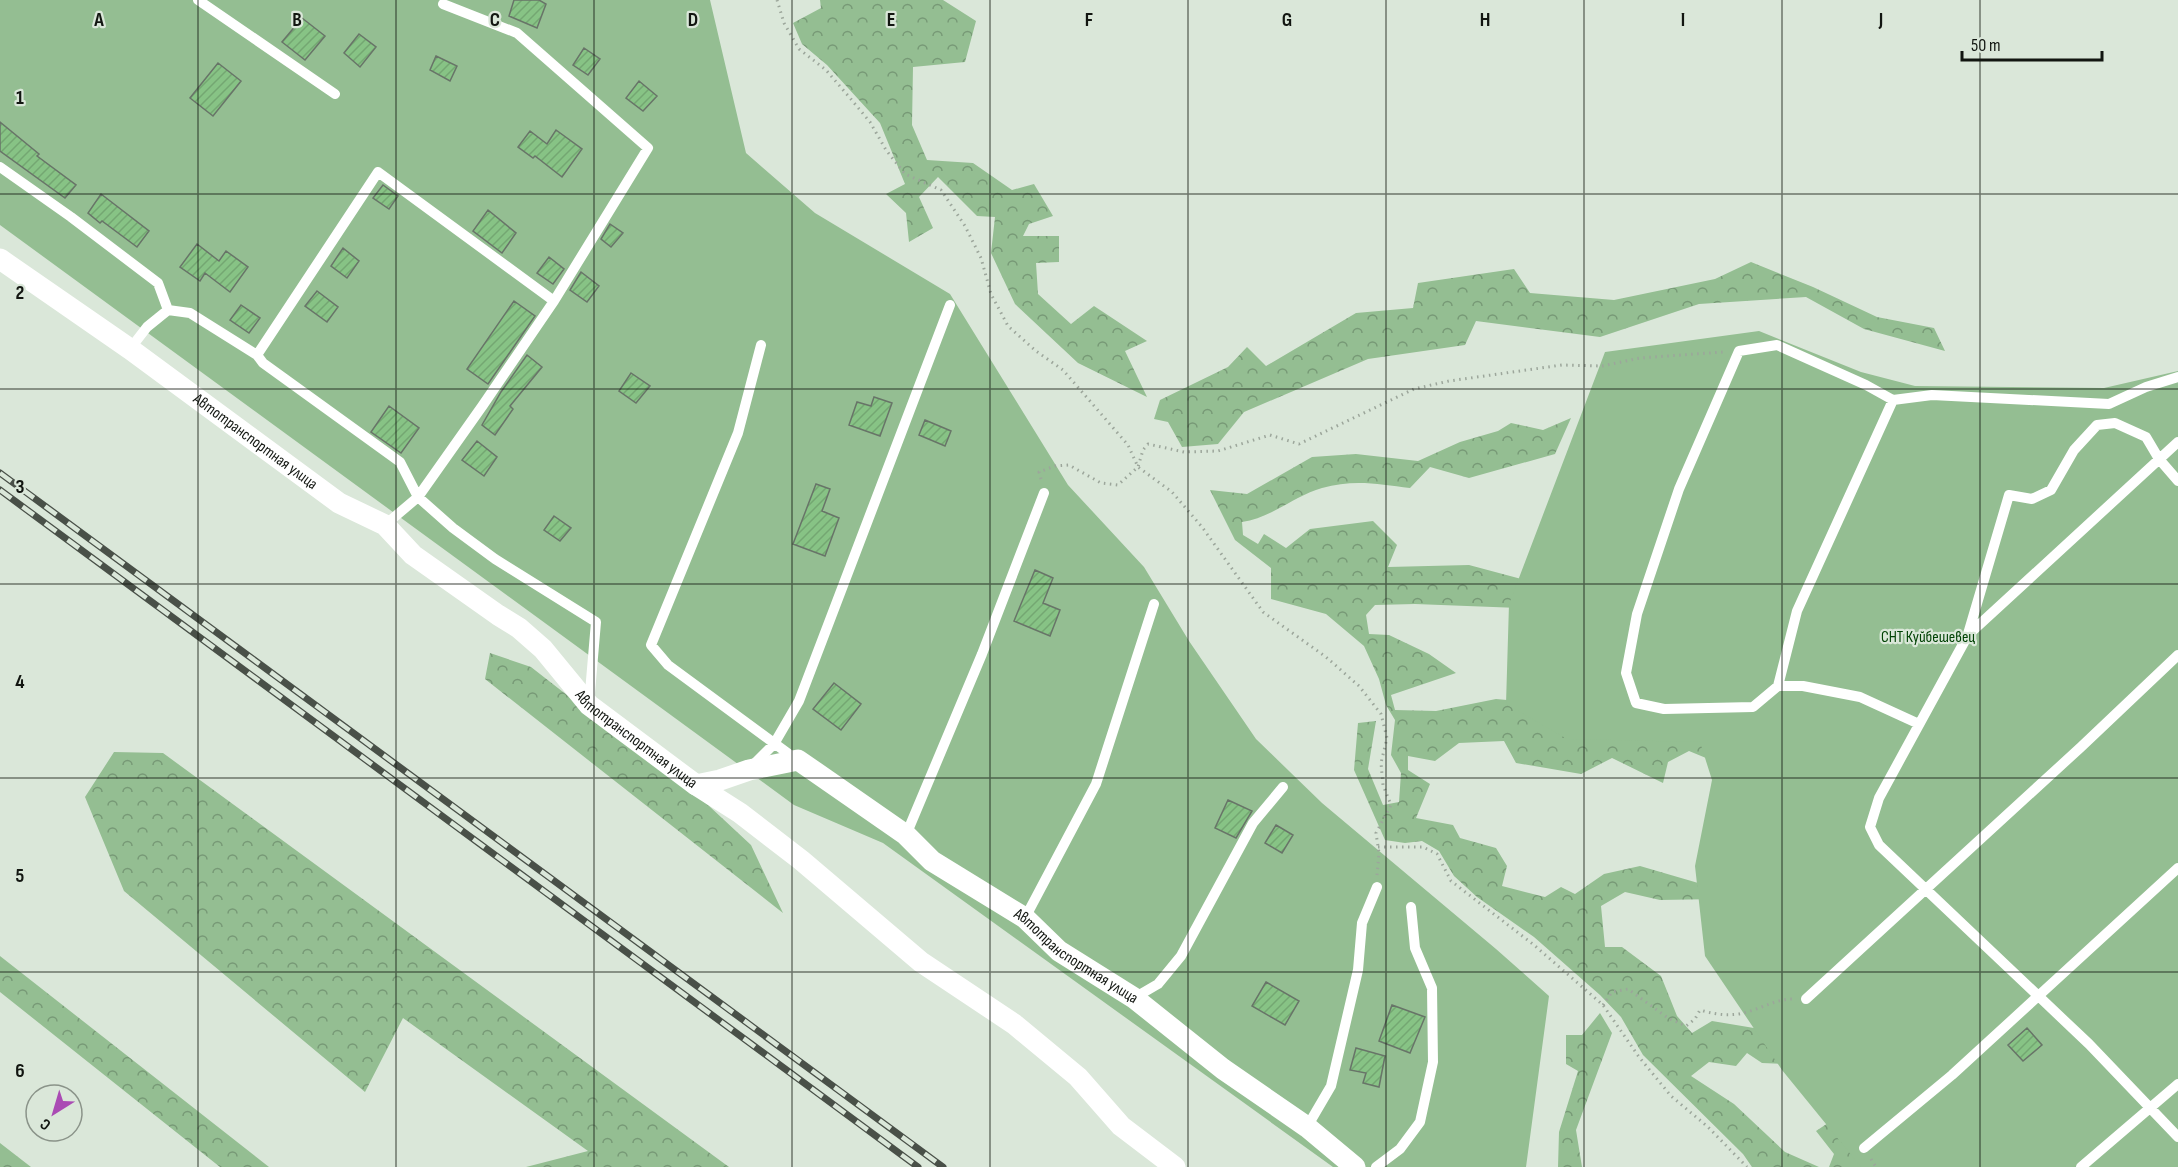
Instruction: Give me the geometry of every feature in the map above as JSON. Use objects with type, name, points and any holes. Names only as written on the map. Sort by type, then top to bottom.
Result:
[{"type":"street","name":"Автотранспортная улица","points":[[0,259],[130,349],[339,503],[385,525],[413,555],[519,628],[543,650],[589,705],[696,784],[798,760],[906,835],[932,861],[1025,918],[1059,951],[1134,998],[1222,1069],[1307,1127],[1355,1167]]},
{"type":"street","points":[[696,784],[740,813],[801,860],[921,962],[1014,1024],[1078,1077],[1121,1126],[1175,1167]]},
{"type":"lane","points":[[198,0],[335,94]]},
{"type":"lane","points":[[385,525],[418,497],[554,302],[648,148],[517,33],[443,4]]},
{"type":"lane","points":[[0,167],[158,283],[168,310]]},
{"type":"lane","points":[[257,356],[378,172],[554,302]]},
{"type":"lane","points":[[749,770],[774,744],[799,700],[950,304]]},
{"type":"lane","points":[[130,349],[147,327],[168,310],[190,313],[257,356],[263,363],[400,462],[418,497],[453,528],[495,559],[596,622],[589,705]]},
{"type":"lane","points":[[760,345],[738,433],[651,645],[669,665],[798,760]]},
{"type":"lane","points":[[1893,400],[1797,611],[1778,686],[1753,707],[1664,709],[1636,703],[1626,673],[1637,614],[1679,489],[1739,351],[1777,345],[1866,385],[1893,400],[1932,395],[2109,404],[2146,387],[2178,377]]},
{"type":"lane","points":[[2178,481],[2159,459],[2146,437],[2115,423],[2097,425],[2074,450],[2051,490],[2032,499],[2009,495],[1968,634],[1879,798],[1870,827],[1879,845],[2089,1044],[2178,1137]]},
{"type":"lane","points":[[1968,634],[2178,441]]},
{"type":"lane","points":[[906,835],[982,654],[1044,493]]},
{"type":"lane","points":[[1025,918],[1096,784],[1155,604]]},
{"type":"lane","points":[[1806,999],[2178,655]]},
{"type":"lane","points":[[1778,686],[1803,686],[1860,697],[1919,724]]},
{"type":"lane","points":[[1134,998],[1158,984],[1181,956],[1253,823],[1283,787]]},
{"type":"lane","points":[[1863,1148],[1952,1075],[2178,868]]},
{"type":"lane","points":[[1307,1127],[1331,1086],[1358,970],[1362,923],[1377,887]]},
{"type":"lane","points":[[1376,1167],[1400,1149],[1420,1122],[1433,1062],[1432,988],[1415,948],[1412,907]]},
{"type":"lane","points":[[2082,1167],[2178,1084]]},
{"type":"path","points":[[777,0],[784,23],[799,49],[826,70],[850,98],[870,122],[886,150],[905,174],[941,190],[965,226],[981,258],[991,294],[1008,326],[1036,351],[1063,370],[1128,445],[1138,467],[1172,492],[1202,527],[1263,612],[1326,657],[1359,686],[1381,714],[1387,738],[1381,763],[1383,786],[1390,805],[1376,833],[1377,887]]},
{"type":"path","points":[[1044,493],[1039,472],[1055,466],[1069,465],[1101,483],[1118,485],[1138,467],[1143,450],[1148,444],[1184,453],[1218,451],[1270,435],[1299,444],[1414,389],[1449,381],[1562,365],[1602,366],[1640,358],[1739,351]]},
{"type":"path","points":[[1378,847],[1423,847],[1437,854],[1451,881],[1534,945],[1603,1005],[1639,1057],[1671,1096],[1708,1127],[1747,1167]]},
{"type":"path","points":[[1603,1005],[1612,992],[1628,989],[1668,1018],[1686,1026],[1695,1019],[1700,1010],[1720,1016],[1752,1011],[1783,999],[1806,999]]},
{"type":"green space","points":[[0,0],[710,0],[746,153],[815,213],[950,294],[1068,485],[1144,567],[1189,641],[1256,739],[1322,803],[1549,996],[1526,1167],[1333,1167],[883,843],[794,805],[0,225]]},
{"type":"green space","points":[[820,0],[943,0],[976,21],[965,62],[913,67],[912,125],[927,160],[973,163],[1012,190],[1034,184],[1053,216],[1029,224],[1023,236],[1059,236],[1059,262],[1036,263],[1038,294],[1071,324],[1094,306],[1147,341],[1125,351],[1147,397],[1078,363],[1015,304],[991,253],[995,217],[977,216],[938,177],[919,197],[933,228],[909,242],[906,213],[886,194],[905,184],[880,123],[827,65],[802,44],[793,23],[821,8]]},
{"type":"green space","points":[[1751,262],[1813,287],[1877,317],[1934,328],[1945,351],[1864,329],[1806,297],[1699,304],[1600,337],[1476,321],[1465,345],[1368,359],[1244,412],[1218,444],[1182,447],[1168,422],[1154,419],[1160,400],[1228,367],[1247,347],[1266,366],[1356,313],[1413,308],[1418,283],[1514,269],[1530,293],[1614,300],[1715,279]]},
{"type":"green space","name":"СНТ Куйбешевец","points":[[1759,331],[1861,372],[1915,386],[2104,388],[2178,371],[2178,1167],[1861,1167],[1782,1070],[1705,956],[1695,866],[1712,780],[1700,742],[1567,739],[1506,704],[1509,604],[1605,352]]},
{"type":"green space","points":[[1571,418],[1555,454],[1469,478],[1430,467],[1410,488],[1355,483],[1333,485],[1302,496],[1273,512],[1242,522],[1243,535],[1258,544],[1264,534],[1286,548],[1310,529],[1373,521],[1397,545],[1388,567],[1469,565],[1529,581],[1519,608],[1415,604],[1375,605],[1366,615],[1369,634],[1389,635],[1429,654],[1456,673],[1391,695],[1395,710],[1436,711],[1496,699],[1743,721],[1723,765],[1689,751],[1668,762],[1663,783],[1612,758],[1581,774],[1516,763],[1504,741],[1459,743],[1435,761],[1408,756],[1408,770],[1430,784],[1416,818],[1453,825],[1460,838],[1496,848],[1507,866],[1502,886],[1545,897],[1561,887],[1575,894],[1604,874],[1640,866],[1705,885],[1719,899],[1660,900],[1625,892],[1601,906],[1605,947],[1622,947],[1661,976],[1677,1016],[1692,1033],[1712,1021],[1772,1031],[1787,1064],[1762,1063],[1747,1053],[1736,1066],[1709,1062],[1691,1076],[1734,1104],[1785,1152],[1819,1167],[1752,1167],[1743,1154],[1643,1055],[1621,1017],[1600,995],[1534,937],[1477,897],[1454,876],[1439,851],[1422,841],[1405,843],[1385,840],[1354,770],[1358,723],[1376,721],[1368,769],[1383,805],[1399,802],[1401,773],[1391,755],[1395,720],[1386,705],[1379,679],[1364,646],[1326,614],[1271,599],[1271,568],[1235,540],[1210,490],[1247,494],[1312,457],[1356,454],[1418,461],[1460,442],[1498,431],[1511,423],[1543,430]]},
{"type":"green space","points":[[490,653],[531,667],[708,805],[751,845],[783,913],[485,679]]},
{"type":"green space","points":[[114,752],[163,753],[729,1167],[526,1167],[588,1151],[403,1018],[365,1092],[124,891],[85,797]]},
{"type":"green space","points":[[0,956],[269,1167],[220,1167],[0,992]]},
{"type":"green space","points":[[1600,1013],[1612,1033],[1576,1130],[1582,1167],[1558,1167],[1559,1132],[1578,1071],[1566,1064],[1566,1035],[1582,1035]]},
{"type":"green space","points":[[1837,1117],[1868,1167],[1829,1167],[1834,1154],[1816,1131]]},
{"type":"green space","points":[[0,1143],[31,1167],[0,1167]]},
{"type":"building","points":[[514,0],[539,0],[546,4],[537,28],[509,16]]},
{"type":"building","points":[[302,18],[325,36],[305,60],[282,42]]},
{"type":"building","points":[[359,34],[376,47],[360,67],[344,53]]},
{"type":"building","points":[[584,48],[600,59],[588,75],[573,65]]},
{"type":"building","points":[[436,56],[457,66],[450,81],[430,70]]},
{"type":"building","points":[[218,63],[241,81],[213,116],[190,98]]},
{"type":"building","points":[[639,81],[657,96],[643,111],[626,98]]},
{"type":"building","points":[[0,122],[39,154],[37,156],[76,185],[65,198],[0,151]]},
{"type":"building","points":[[556,130],[582,149],[562,177],[535,156],[533,158],[518,147],[530,131],[547,144]]},
{"type":"building","points":[[383,185],[398,196],[389,209],[373,198]]},
{"type":"building","points":[[101,194],[149,231],[137,247],[88,213]]},
{"type":"building","points":[[488,210],[516,233],[502,253],[473,231]]},
{"type":"building","points":[[610,224],[623,233],[611,247],[601,239]]},
{"type":"building","points":[[197,244],[219,261],[226,251],[248,267],[230,292],[205,273],[200,281],[180,267]]},
{"type":"building","points":[[343,248],[359,261],[347,278],[331,266]]},
{"type":"building","points":[[549,257],[564,269],[553,284],[537,273]]},
{"type":"building","points":[[581,272],[599,286],[587,302],[570,290]]},
{"type":"building","points":[[317,291],[338,307],[327,322],[305,306]]},
{"type":"building","points":[[514,301],[535,316],[488,384],[467,369]]},
{"type":"building","points":[[241,305],[260,318],[249,333],[230,320]]},
{"type":"building","points":[[527,355],[542,367],[510,406],[513,409],[495,435],[482,425],[501,392]]},
{"type":"building","points":[[631,373],[650,386],[636,403],[619,391]]},
{"type":"building","points":[[874,397],[892,403],[880,436],[849,425],[857,402],[871,406]]},
{"type":"building","points":[[389,406],[419,428],[401,453],[371,432]]},
{"type":"building","points":[[925,420],[951,431],[945,446],[919,435]]},
{"type":"building","points":[[477,441],[497,457],[484,476],[462,460]]},
{"type":"building","points":[[816,484],[830,489],[822,511],[839,518],[825,556],[793,544]]},
{"type":"building","points":[[554,516],[571,528],[560,541],[544,530]]},
{"type":"building","points":[[1035,570],[1053,578],[1043,603],[1060,610],[1050,636],[1014,621]]},
{"type":"building","points":[[834,683],[861,704],[841,730],[813,709]]},
{"type":"building","points":[[1228,800],[1252,811],[1236,838],[1215,828]]},
{"type":"building","points":[[1276,825],[1293,835],[1282,853],[1265,843]]},
{"type":"building","points":[[1266,982],[1299,1001],[1285,1025],[1252,1006]]},
{"type":"building","points":[[1392,1005],[1425,1017],[1410,1053],[1379,1041]]},
{"type":"building","points":[[2027,1028],[2042,1045],[2023,1061],[2008,1045]]},
{"type":"building","points":[[1356,1048],[1385,1056],[1379,1087],[1363,1083],[1366,1073],[1350,1070]]},
{"type":"railway","points":[[0,473],[943,1167]]},
{"type":"railway","points":[[0,490],[918,1167]]}]
